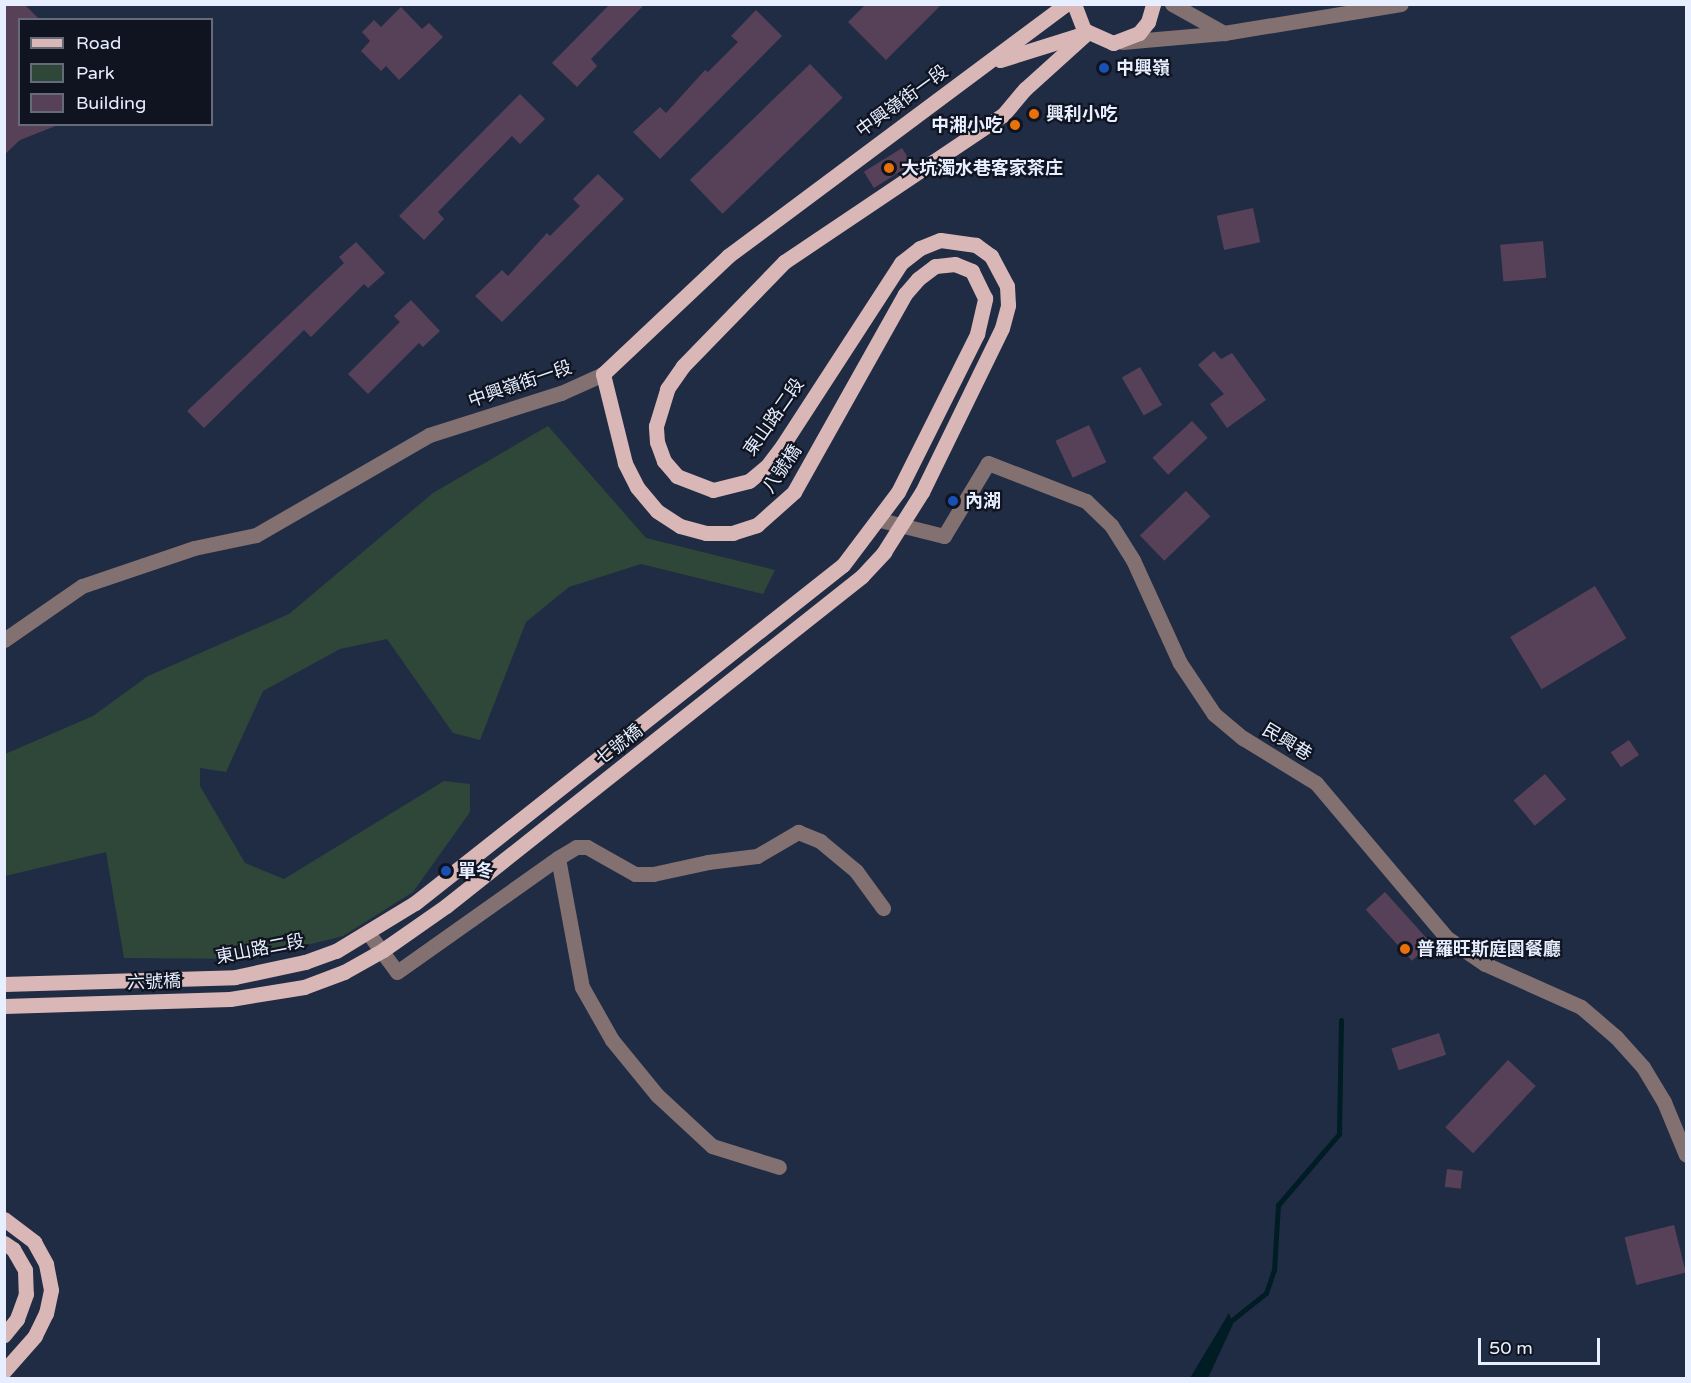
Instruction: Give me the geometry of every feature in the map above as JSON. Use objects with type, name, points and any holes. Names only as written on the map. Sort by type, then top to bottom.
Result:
[{"type":"main road","name":"中興嶺街一段","points":[[603,374],[728,256],[794,203],[989,64],[1066,4]]},
{"type":"main road","points":[[1074,4],[1077,20],[1088,32],[1113,43],[1139,33],[1148,22],[1153,4]]},
{"type":"main road","name":"中興嶺街一段","points":[[989,64],[1088,32]]},
{"type":"main road","name":"東山路二段","points":[[762,658],[862,576],[902,527],[993,351],[1008,305],[1002,269],[976,245],[940,240],[920,248],[902,263],[783,445],[767,466],[749,481],[713,490],[677,476],[664,461],[657,442],[660,407],[683,366],[784,262],[812,240],[1003,115],[1025,89],[1088,32]]},
{"type":"main road","name":"八號橋","points":[[603,374],[613,404],[625,464],[637,487],[657,511],[680,525],[706,533],[733,533],[757,525],[778,510],[806,473],[905,294],[934,266],[955,264],[972,271],[985,298],[977,334],[914,463],[880,520]]},
{"type":"main road","name":"七號橋","points":[[489,846],[843,565],[880,520]]},
{"type":"main road","name":"七號橋","points":[[383,950],[501,863],[762,658]]},
{"type":"main road","name":"東山路二段","points":[[4,984],[235,977],[305,962],[369,934],[489,846]]},
{"type":"main road","name":"六號橋","points":[[4,1006],[230,999],[304,987],[383,950]]},
{"type":"main road","points":[[4,1219],[34,1242],[46,1264],[51,1290],[46,1313],[35,1336],[4,1371]]},
{"type":"main road","points":[[4,1243],[13,1249],[25,1270],[26,1294],[17,1319],[4,1335]]},
{"type":"street","points":[[1172,4],[1224,33]]},
{"type":"street","points":[[1113,43],[1224,33],[1401,4]]},
{"type":"street","name":"中興嶺街一段","points":[[4,640],[82,586],[155,559],[256,535],[429,435],[561,393],[603,374]]},
{"type":"street","name":"民興巷","points":[[880,520],[944,536],[988,463],[1086,501],[1110,525],[1133,560],[1180,663],[1214,714],[1243,738],[1316,783],[1447,938],[1485,964],[1581,1007],[1616,1037],[1643,1067],[1664,1102],[1686,1155]]},
{"type":"street","points":[[369,934],[397,972],[576,847],[587,847],[635,874],[652,874],[708,862],[757,856],[798,832],[819,841],[850,865],[883,908]]},
{"type":"street","points":[[558,858],[582,987],[612,1040],[665,1103],[712,1146],[779,1167]]},
{"type":"green space","points":[[548,426],[646,538],[775,570],[763,594],[641,564],[569,587],[526,622],[480,740],[453,733],[387,639],[340,649],[263,691],[226,772],[200,768],[200,786],[245,863],[284,879],[444,781],[470,784],[470,812],[413,892],[343,936],[251,959],[124,958],[106,852],[5,876],[5,754],[93,716],[148,676],[289,614],[433,493]]},
{"type":"water","points":[[1229,1313],[1233,1324],[1208,1378],[1190,1378]]},
{"type":"building","points":[[4,4],[24,4],[38,18],[18,18],[18,126],[55,126],[20,140],[4,155]]},
{"type":"building","points":[[610,4],[645,4],[591,59],[597,66],[577,87],[552,63]]},
{"type":"building","points":[[866,4],[942,4],[886,60],[848,22]]},
{"type":"building","points":[[401,7],[422,29],[429,23],[443,37],[399,80],[386,66],[381,71],[361,51],[370,41],[362,32],[374,20],[381,27]]},
{"type":"building","points":[[756,10],[782,36],[660,159],[633,132],[660,107],[666,113],[705,70],[708,72],[738,42],[731,36]]},
{"type":"building","points":[[810,64],[843,98],[723,214],[690,180]]},
{"type":"building","points":[[520,94],[545,119],[520,144],[512,136],[438,212],[444,219],[424,240],[399,216]]},
{"type":"building","name":"大坑濁水巷客家茶庄","points":[[902,148],[912,164],[874,188],[864,172]]},
{"type":"building","points":[[598,174],[624,199],[502,322],[475,296],[502,270],[508,276],[547,233],[550,236],[580,206],[573,199]]},
{"type":"building","points":[[1253,208],[1260,242],[1224,250],[1217,216]]},
{"type":"building","points":[[1543,241],[1546,278],[1503,282],[1500,245]]},
{"type":"building","points":[[356,242],[385,273],[368,288],[364,284],[311,337],[304,330],[204,428],[187,411],[344,263],[339,257]]},
{"type":"building","points":[[411,300],[440,331],[423,347],[419,343],[368,394],[348,374],[400,322],[394,316]]},
{"type":"building","points":[[1214,351],[1221,359],[1232,353],[1266,400],[1227,428],[1210,404],[1224,394],[1198,365]]},
{"type":"building","points":[[1140,367],[1162,405],[1144,416],[1122,378]]},
{"type":"building","points":[[1192,421],[1208,438],[1168,475],[1153,458]]},
{"type":"building","points":[[1089,425],[1106,462],[1073,478],[1055,441]]},
{"type":"building","points":[[1186,491],[1210,516],[1164,561],[1140,535]]},
{"type":"building","points":[[1595,586],[1626,638],[1542,689],[1510,637]]},
{"type":"building","points":[[1629,740],[1639,755],[1621,767],[1611,752]]},
{"type":"building","points":[[1545,774],[1566,799],[1535,826],[1514,800]]},
{"type":"building","points":[[1385,892],[1431,943],[1412,961],[1366,909]]},
{"type":"building","points":[[1439,1033],[1446,1055],[1399,1070],[1391,1048]]},
{"type":"building","points":[[1508,1060],[1536,1086],[1473,1153],[1445,1127]]},
{"type":"building","points":[[1447,1169],[1463,1171],[1461,1189],[1445,1187]]},
{"type":"building","points":[[1674,1225],[1686,1273],[1636,1285],[1625,1237]]},
{"type":"waterway","points":[[1227,1324],[1266,1293],[1274,1270],[1278,1205],[1339,1134],[1341,1020]]},
{"type":"place","name":"中興嶺","points":[[1104,68]]},
{"type":"place","name":"興利小吃","points":[[1034,114]]},
{"type":"place","name":"中湘小吃","points":[[1015,125]]},
{"type":"place","name":"大坑濁水巷客家茶庄","points":[[889,168]]},
{"type":"place","name":"內湖","points":[[953,501]]},
{"type":"place","name":"單冬","points":[[446,871]]},
{"type":"place","name":"普羅旺斯庭園餐廳","points":[[1405,949]]}]
